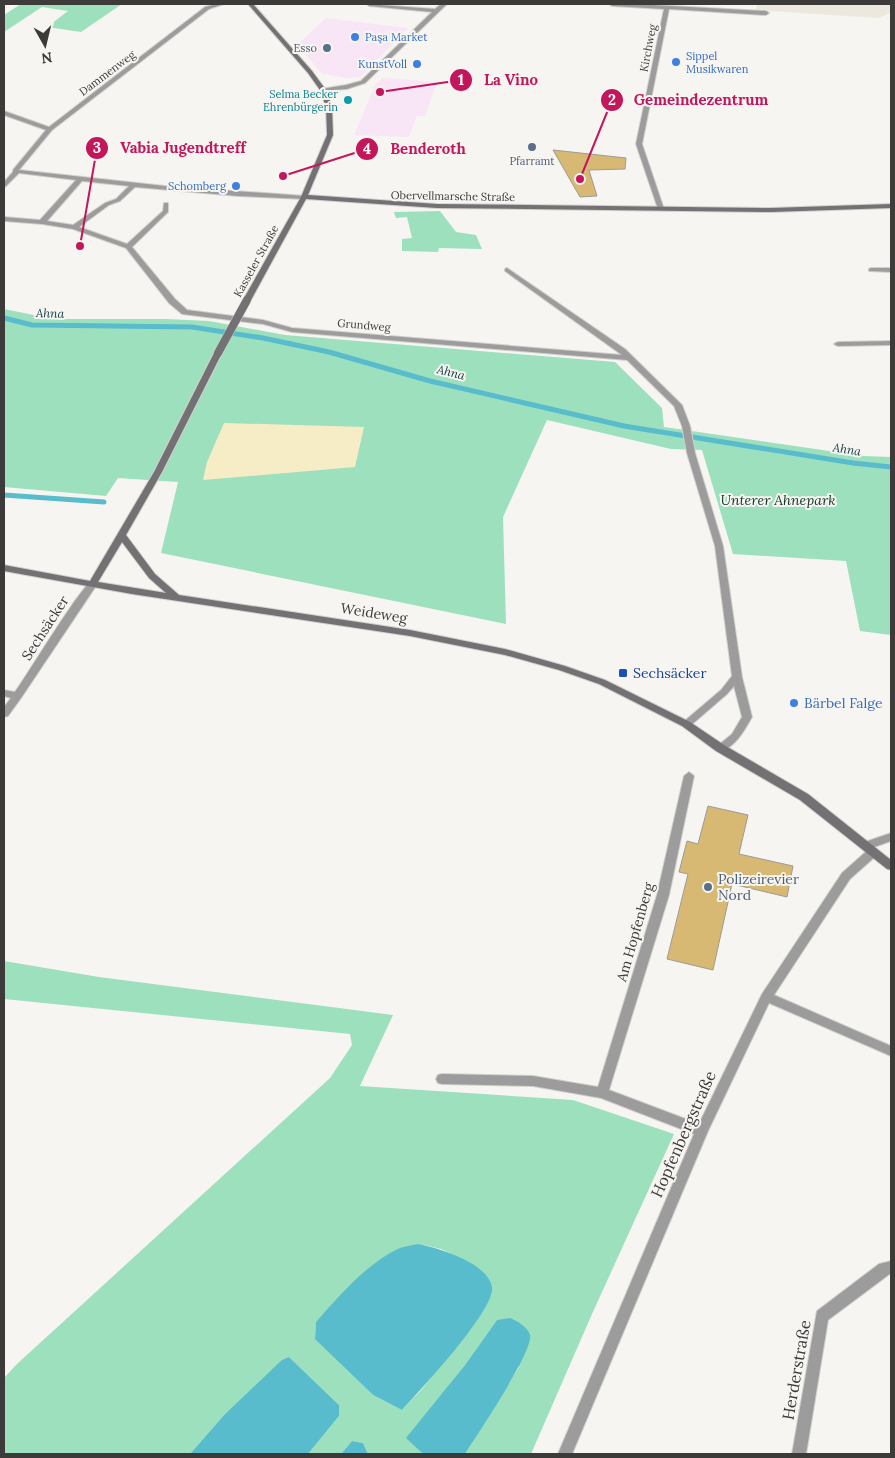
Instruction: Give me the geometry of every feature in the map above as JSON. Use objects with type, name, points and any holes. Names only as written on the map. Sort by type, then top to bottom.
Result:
[{"type":"main road","name":"Kasseler Straße","points":[[93,583],[158,472],[218,353],[304,197],[330,135],[329,106],[323,90],[250,4]]},
{"type":"main road","name":"Obervellmarsche Straße","points":[[304,197],[414,206],[813,210],[891,206]]},
{"type":"main road","points":[[122,536],[152,576],[176,597]]},
{"type":"main road","name":"Weideweg","points":[[4,568],[176,597],[410,632],[505,652],[562,668],[602,682],[686,724],[720,748],[804,798],[891,866]]},
{"type":"street","name":"Dammenweg","points":[[4,185],[50,129],[206,8],[221,4]]},
{"type":"street","points":[[369,4],[436,11]]},
{"type":"street","points":[[323,90],[347,87],[363,82],[444,4]]},
{"type":"street","points":[[612,4],[766,13]]},
{"type":"street","name":"Kirchweg","points":[[661,209],[639,144],[667,7]]},
{"type":"street","points":[[4,113],[50,129]]},
{"type":"street","name":"Obervellmarsche Straße","points":[[16,171],[133,185],[238,194],[304,197]]},
{"type":"street","points":[[42,222],[80,179]]},
{"type":"street","points":[[74,227],[107,204],[118,200],[133,185]]},
{"type":"street","points":[[4,219],[74,227],[128,247],[166,211],[166,204]]},
{"type":"street","name":"Grundweg","points":[[128,247],[172,301],[185,312],[263,322],[292,330],[630,358]]},
{"type":"street","points":[[507,270],[630,358],[678,405],[686,426],[690,450],[719,546],[737,677],[747,717],[736,736],[720,748]]},
{"type":"street","points":[[872,270],[891,270]]},
{"type":"street","points":[[838,344],[891,343]]},
{"type":"street","name":"Sechsäcker","points":[[4,714],[18,696],[68,615],[93,583]]},
{"type":"street","points":[[686,724],[724,692],[737,677]]},
{"type":"street","points":[[4,693],[18,696]]},
{"type":"street","name":"Am Hopfenberg","points":[[602,1093],[663,895],[689,776]]},
{"type":"street","points":[[870,849],[891,837]]},
{"type":"street","name":"Hopfenbergstraße","points":[[565,1454],[702,1131],[766,997],[846,876],[870,849]]},
{"type":"street","points":[[766,997],[891,1051]]},
{"type":"street","points":[[442,1079],[533,1081],[602,1093],[702,1131]]},
{"type":"street","name":"Herderstraße","points":[[799,1454],[822,1316],[884,1269],[891,1267]]},
{"type":"shaded area","points":[[757,4],[891,4],[891,13],[878,18],[756,10]]},
{"type":"shaded area","points":[[326,18],[408,28],[360,77],[348,78],[323,74],[297,45]]},
{"type":"shaded area","points":[[383,78],[437,82],[425,116],[417,116],[409,137],[354,135],[375,85]]},
{"type":"green space","points":[[21,4],[122,4],[81,32],[47,27],[68,11],[42,7],[4,32],[4,15]]},
{"type":"green space","points":[[440,211],[456,232],[476,235],[482,249],[439,248],[438,252],[402,251],[402,239],[412,238],[407,217],[396,218],[394,212]]},
{"type":"green space","name":"Unterer Ahnepark","points":[[4,309],[54,319],[209,321],[285,335],[615,362],[662,408],[664,427],[864,456],[891,457],[891,635],[860,631],[846,561],[733,554],[702,450],[671,449],[547,420],[503,517],[506,624],[161,553],[178,482],[118,478],[106,496],[4,487]]},
{"type":"green space","points":[[4,961],[99,977],[393,1015],[360,1086],[573,1100],[674,1134],[531,1454],[465,1454],[519,1367],[497,1320],[465,1365],[407,1438],[423,1454],[368,1454],[363,1443],[352,1441],[341,1454],[308,1454],[339,1416],[339,1405],[289,1357],[224,1415],[190,1454],[4,1454],[4,1378],[330,1078],[352,1045],[350,1034],[4,999]],"holes":[[[419,1244],[441,1249],[471,1263],[477,1321],[422,1389],[402,1410],[373,1395],[315,1338],[316,1322]]]},
{"type":"sand","points":[[224,423],[364,427],[355,467],[203,480],[207,462]]},
{"type":"water","points":[[419,1244],[462,1258],[481,1270],[488,1278],[492,1287],[490,1298],[470,1331],[402,1410],[373,1395],[315,1339],[316,1322],[354,1281],[376,1262],[400,1248]]},
{"type":"water","points":[[510,1318],[527,1329],[530,1335],[529,1344],[503,1394],[465,1454],[423,1454],[406,1438],[465,1365],[497,1320]]},
{"type":"water","points":[[289,1357],[339,1405],[339,1416],[308,1454],[190,1454],[224,1415],[282,1360]]},
{"type":"water","points":[[352,1441],[363,1443],[368,1454],[341,1454]]},
{"type":"building","points":[[553,150],[626,158],[625,169],[589,170],[597,196],[580,197]]},
{"type":"building","name":"Polizeirevier Nord","points":[[708,806],[748,815],[739,854],[793,866],[787,897],[732,884],[713,970],[667,959],[688,874],[679,872],[687,841],[698,844]]},
{"type":"waterway","name":"Ahna","points":[[4,318],[32,325],[192,327],[263,338],[329,352],[430,381],[624,426],[853,463],[891,467]]},
{"type":"waterway","points":[[4,495],[104,502]]},
{"type":"place","name":"Paşa Market","points":[[355,37]]},
{"type":"place","name":"Esso","points":[[327,48]]},
{"type":"place","name":"Sippel Musikwaren","points":[[676,62]]},
{"type":"place","name":"KunstVoll","points":[[417,64]]},
{"type":"place","name":"La Vino","points":[[380,92]]},
{"type":"place","name":"Selma Becker Ehrenbürgerin","points":[[348,100]]},
{"type":"place","name":"Pfarramt","points":[[532,147]]},
{"type":"place","name":"Benderoth","points":[[283,176]]},
{"type":"place","name":"Gemeindezentrum","points":[[580,179]]},
{"type":"place","name":"Schomberg","points":[[236,186]]},
{"type":"place","name":"Vabia Jugendtreff","points":[[80,246]]},
{"type":"place","name":"Sechsäcker","points":[[623,673]]},
{"type":"place","name":"Bärbel Falge","points":[[794,703]]},
{"type":"place","name":"Polizeirevier Nord","points":[[708,887]]}]
